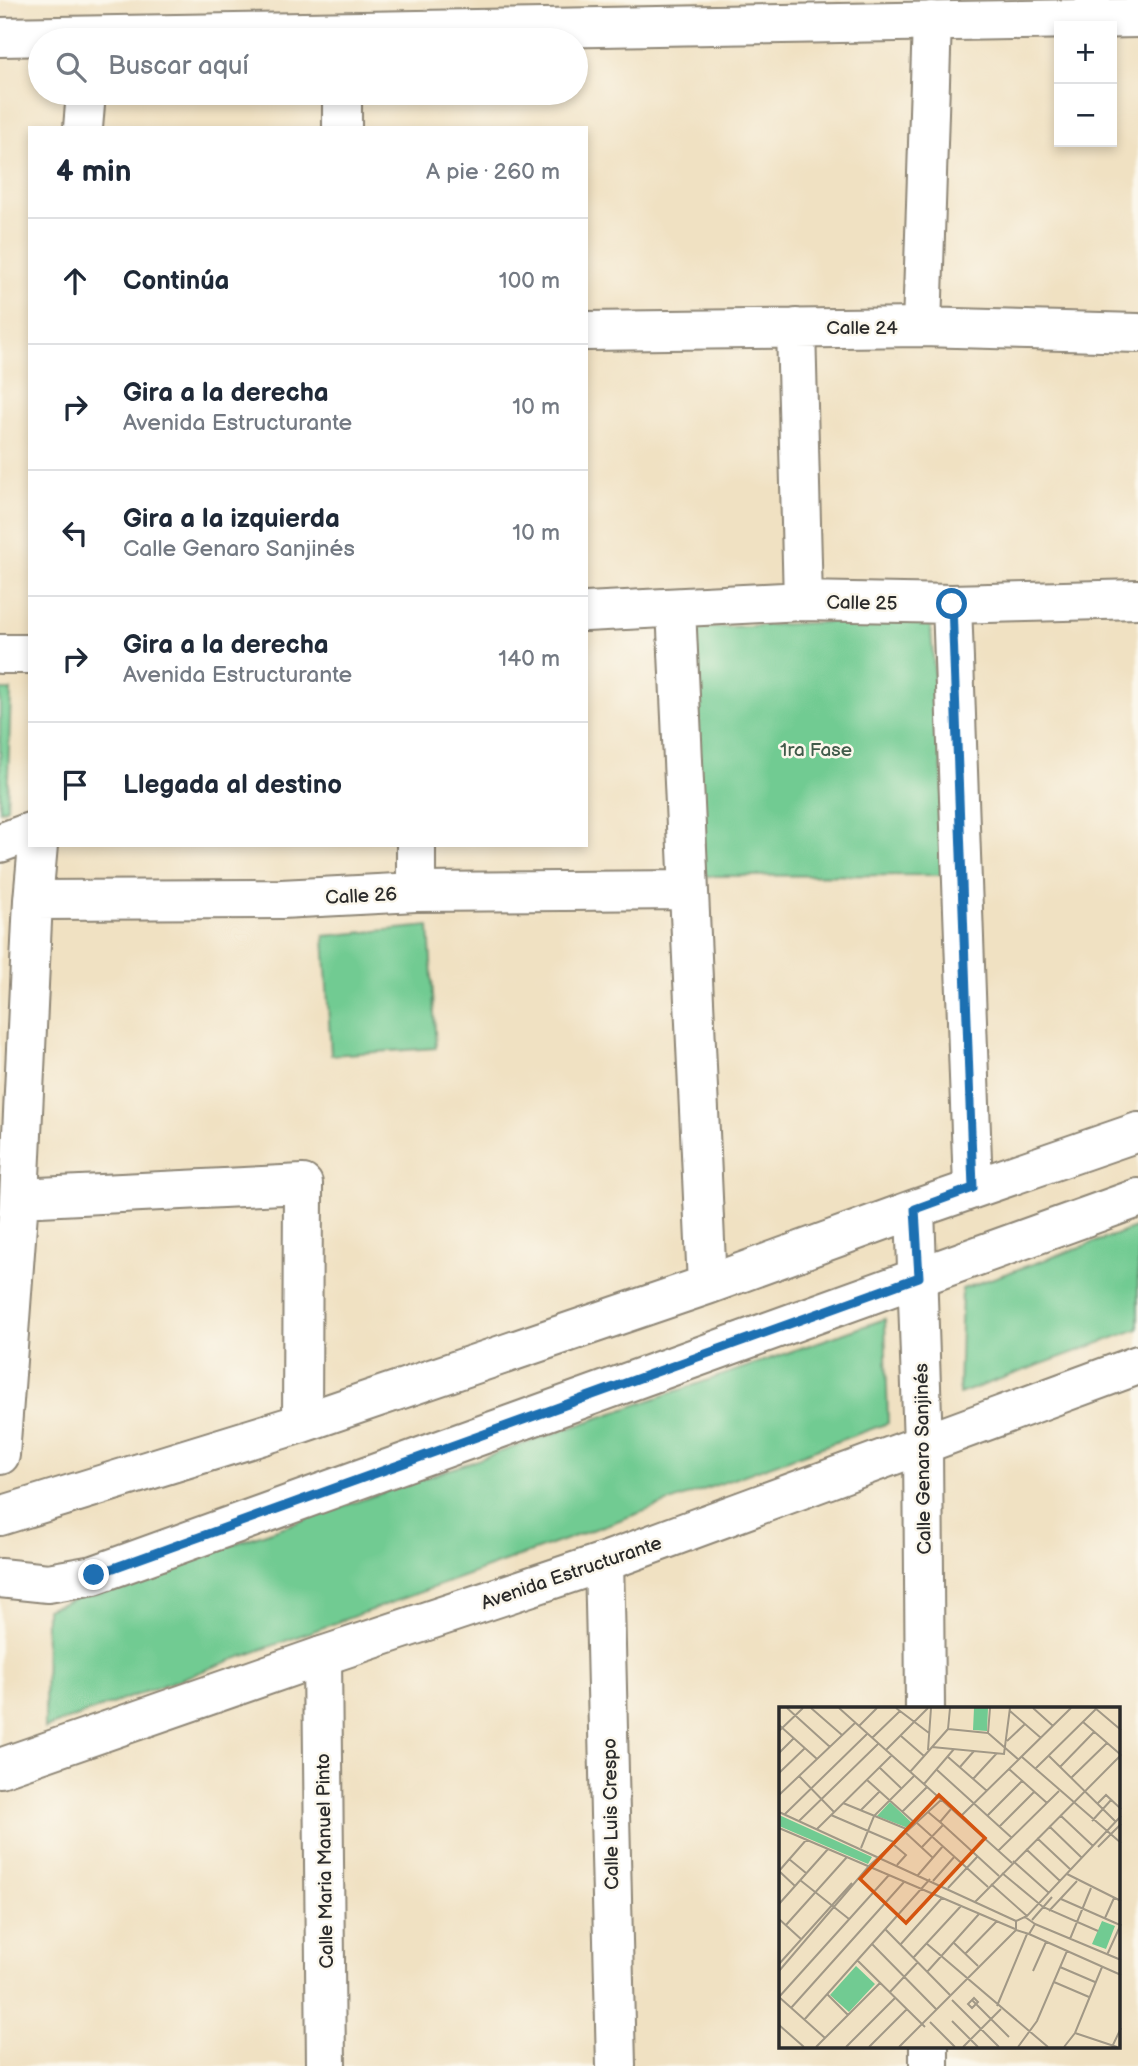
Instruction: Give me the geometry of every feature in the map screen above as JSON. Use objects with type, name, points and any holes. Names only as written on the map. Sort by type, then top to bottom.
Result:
[{"type":"street","points":[[419,28],[555,14],[932,21],[1138,18]]},
{"type":"street","points":[[922,327],[932,21]]},
{"type":"street","points":[[0,37],[28,37]]},
{"type":"street","points":[[83,126],[85,105]]},
{"type":"street","points":[[342,105],[342,126]]},
{"type":"street","name":"Calle 24","points":[[588,331],[922,327],[1138,333]]},
{"type":"street","points":[[796,328],[803,601]]},
{"type":"street","name":"Calle 25","points":[[588,612],[803,601],[952,604],[1138,599]]},
{"type":"street","points":[[952,604],[973,1188]]},
{"type":"street","points":[[676,608],[707,1285]]},
{"type":"street","points":[[0,654],[28,653]]},
{"type":"street","points":[[0,843],[28,833]]},
{"type":"street","points":[[0,1455],[19,1198],[11,1153],[38,847]]},
{"type":"street","points":[[416,847],[416,892]]},
{"type":"street","name":"Calle 26","points":[[33,900],[281,899],[416,892],[688,890]]},
{"type":"street","points":[[0,1516],[302,1423],[707,1285],[973,1188],[1138,1132]]},
{"type":"street","points":[[19,1198],[303,1184],[302,1423]]},
{"type":"street","points":[[0,1578],[48,1583],[94,1575],[1138,1198]]},
{"type":"street","name":"Calle Genaro Sanjinés","points":[[915,1209],[923,1445],[925,1707]]},
{"type":"street","name":"Avenida Estructurante","points":[[0,1769],[322,1656],[604,1562],[1138,1364]]},
{"type":"street","name":"Calle Luis Crespo","points":[[604,1562],[616,2066]]},
{"type":"street","name":"Calle Maria Manuel Pinto","points":[[322,1656],[326,2066]]},
{"type":"street","points":[[929,2048],[929,2066]]},
{"type":"green space","name":"1ra Fase","points":[[930,617],[950,875],[696,876],[688,629]]},
{"type":"green space","points":[[0,690],[11,690],[7,808],[0,811]]},
{"type":"green space","points":[[429,926],[436,1048],[331,1055],[324,936]]},
{"type":"green space","points":[[1138,1227],[1138,1329],[959,1394],[962,1289]]},
{"type":"green space","points":[[885,1319],[888,1423],[45,1728],[46,1609]]},
{"type":"route","points":[[94,1575],[919,1277],[915,1209],[973,1188],[952,604]]}]
